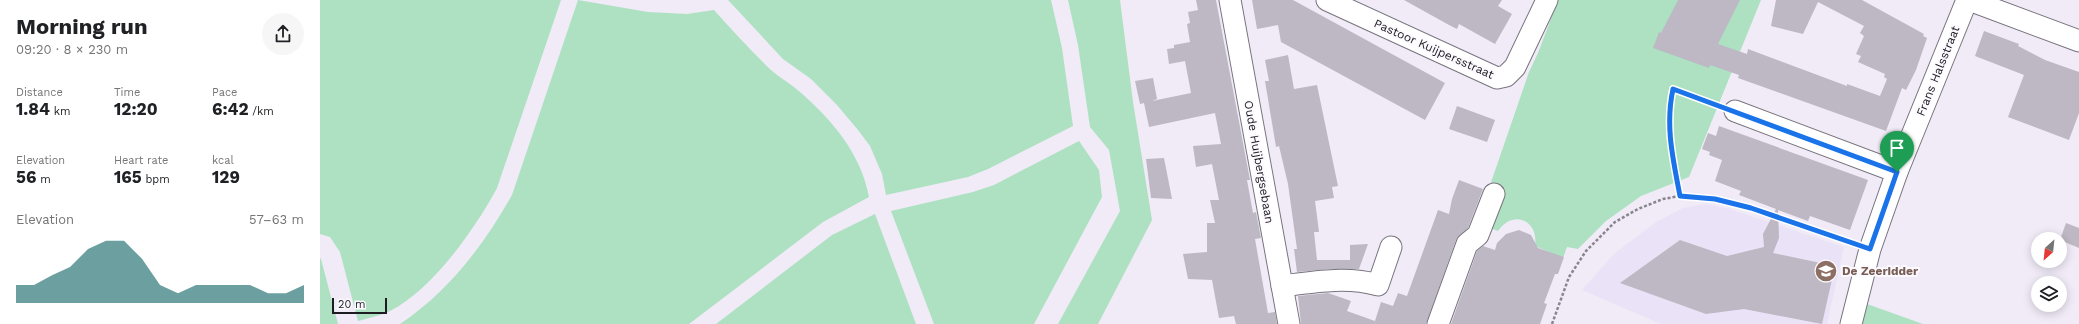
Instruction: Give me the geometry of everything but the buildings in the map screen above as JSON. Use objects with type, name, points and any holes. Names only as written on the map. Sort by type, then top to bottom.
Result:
[{"type":"street","name":"Oude Huijbergsebaan","points":[[1230,0],[1289,324]]},
{"type":"street","name":"Pastoor Kuijpersstraat","points":[[1327,0],[1497,78],[1506,76],[1515,67],[1547,0]]},
{"type":"street","points":[[1968,0],[2079,41]]},
{"type":"street","name":"Frans Halsstraat","points":[[1851,324],[1870,249],[1897,172],[1968,0]]},
{"type":"street","points":[[1735,111],[1897,172]]},
{"type":"street","points":[[1438,324],[1467,244],[1478,235],[1494,194]]},
{"type":"street","points":[[1282,286],[1326,281],[1369,282],[1378,285],[1391,247]]},
{"type":"path","points":[[1680,196],[1668,125],[1669,108],[1673,89],[1735,111]]},
{"type":"path","points":[[1552,324],[1569,278],[1586,251],[1615,222],[1638,209],[1663,199],[1680,196],[1715,199],[1751,208],[1870,249]]},
{"type":"shaded area","points":[[1706,204],[1730,209],[1844,247],[1827,324],[1661,324],[1582,290],[1615,253],[1656,222],[1683,208]]},
{"type":"green space","points":[[320,0],[561,0],[497,188],[477,222],[437,274],[421,289],[390,311],[358,321],[340,252],[330,237],[320,234]]},
{"type":"green space","points":[[578,0],[648,12],[687,14],[714,10],[774,73],[793,86],[812,103],[844,139],[859,167],[865,181],[869,197],[823,222],[689,324],[400,324],[434,297],[464,266],[489,232],[512,195]]},
{"type":"green space","points":[[728,0],[1051,0],[1062,48],[1073,126],[988,169],[968,177],[886,195],[882,174],[870,146],[858,130],[837,105],[811,79],[783,59]]},
{"type":"green space","points":[[1068,0],[1120,0],[1133,102],[1152,220],[1098,324],[1058,324],[1120,211],[1109,150],[1090,127],[1078,45]]},
{"type":"green space","points":[[1558,0],[1761,0],[1689,177],[1641,196],[1606,221],[1578,249],[1567,247],[1563,258],[1535,246],[1533,230],[1524,220],[1511,220],[1504,224],[1498,231],[1477,223],[1529,72],[1538,53]]},
{"type":"green space","points":[[1079,141],[1099,170],[1102,197],[1034,324],[934,324],[891,211],[973,192],[994,185]]},
{"type":"green space","points":[[875,214],[916,324],[716,324],[832,235]]},
{"type":"green space","points":[[320,258],[321,259],[338,324],[320,324]]},
{"type":"green space","points":[[1867,304],[1923,324],[1861,324]]},
{"type":"place","name":"De Zeeridder","points":[[1826,271]]},
{"type":"route","points":[[1673,89],[1735,111],[1897,172],[1870,249],[1751,208],[1715,199],[1680,196],[1668,125],[1669,108],[1673,89]]}]
